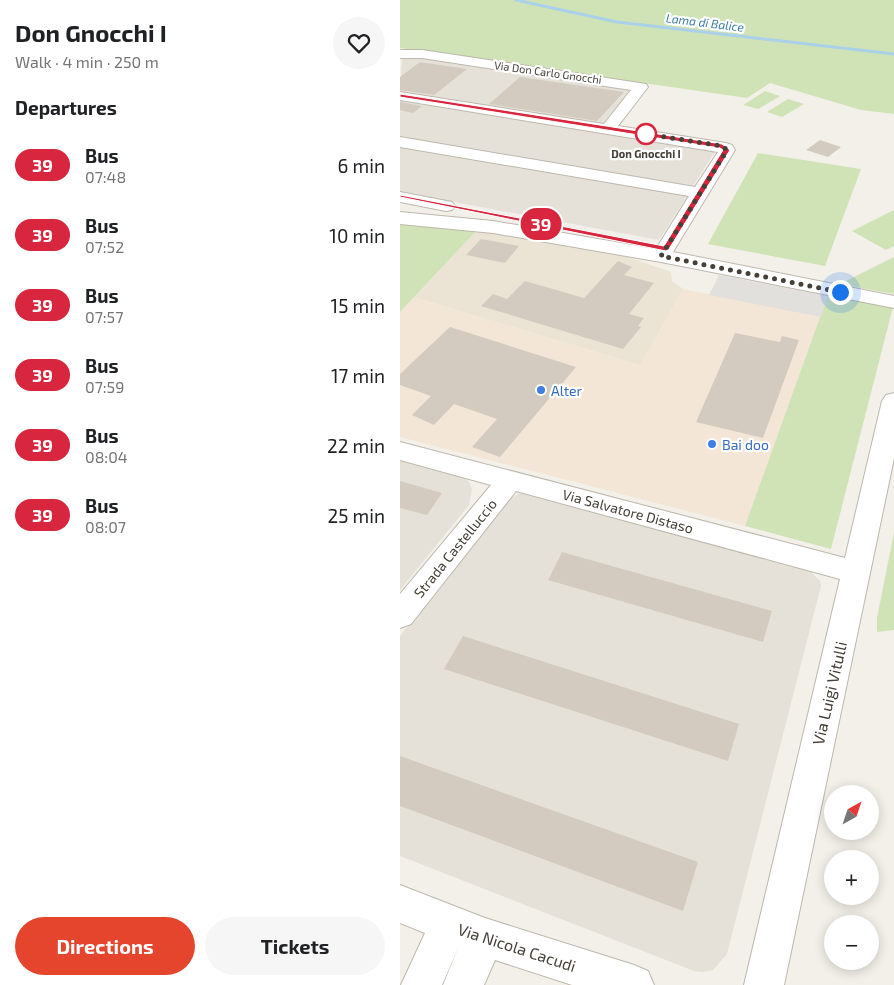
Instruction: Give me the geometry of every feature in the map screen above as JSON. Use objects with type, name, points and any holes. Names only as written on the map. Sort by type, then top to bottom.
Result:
[{"type":"street","name":"Via Don Carlo Gnocchi","points":[[400,54],[422,54],[641,87],[608,129]]},
{"type":"street","points":[[400,96],[726,148],[727,150],[663,252]]},
{"type":"street","points":[[400,142],[700,193]]},
{"type":"street","points":[[400,197],[894,302]]},
{"type":"street","points":[[400,218],[493,227],[663,252]]},
{"type":"street","name":"Via Luigi Vitulli","points":[[764,985],[894,401]]},
{"type":"street","name":"Via Salvatore Distaso","points":[[400,451],[856,572]]},
{"type":"street","name":"Strada Castelluccio","points":[[400,615],[510,480]]},
{"type":"street","name":"Via Nicola Cacudi","points":[[400,904],[484,937],[634,985]]},
{"type":"street","points":[[421,985],[449,924]]},
{"type":"street","points":[[463,985],[484,937]]},
{"type":"shaded area","points":[[417,57],[633,88],[603,125],[400,93],[402,59]]},
{"type":"shaded area","points":[[400,99],[716,150],[692,188],[400,138]]},
{"type":"shaded area","points":[[400,145],[688,195],[659,240],[400,192]]},
{"type":"shaded area","points":[[478,229],[622,255],[671,272],[672,281],[683,289],[640,365],[414,297]]},
{"type":"shaded area","points":[[719,275],[828,296],[821,317],[709,295]]},
{"type":"shaded area","points":[[683,289],[821,317],[745,526],[400,437],[400,311],[414,297],[640,365]]},
{"type":"shaded area","points":[[400,460],[462,476],[469,482],[472,489],[469,505],[400,590]]},
{"type":"shaded area","points":[[520,493],[802,568],[810,571],[820,581],[821,586],[727,954],[713,970],[694,971],[400,856],[400,636],[509,499]]},
{"type":"green space","points":[[400,0],[894,0],[894,114],[861,110],[770,83],[747,98],[400,48]]},
{"type":"green space","points":[[765,91],[780,96],[758,109],[743,105]]},
{"type":"green space","points":[[788,99],[804,104],[782,117],[767,112]]},
{"type":"green space","points":[[758,153],[861,169],[825,266],[708,244]]},
{"type":"green space","points":[[894,210],[894,246],[886,250],[852,231]]},
{"type":"green space","points":[[400,220],[478,229],[400,312]]},
{"type":"green space","points":[[894,257],[894,294],[840,284]]},
{"type":"green space","points":[[828,295],[893,307],[831,549],[745,526]]},
{"type":"green space","points":[[894,532],[894,630],[877,632],[877,618]]},
{"type":"building","points":[[420,62],[467,69],[434,95],[400,90],[400,77]]},
{"type":"building","points":[[520,77],[624,92],[597,121],[489,104]]},
{"type":"building","points":[[400,102],[422,106],[413,113],[400,110]]},
{"type":"building","points":[[820,140],[841,147],[828,157],[806,150]]},
{"type":"building","points":[[481,239],[519,246],[505,263],[466,255]]},
{"type":"building","points":[[618,261],[632,267],[624,275],[654,283],[629,314],[644,318],[638,326],[641,327],[623,349],[481,306],[493,294],[507,299],[525,281],[584,298]]},
{"type":"building","points":[[450,327],[576,367],[500,457],[472,447],[497,419],[454,404],[434,425],[412,415],[431,396],[400,385],[400,374]]},
{"type":"building","points":[[735,333],[780,342],[782,336],[799,340],[763,438],[696,422]]},
{"type":"building","points":[[400,481],[442,493],[427,515],[400,508]]},
{"type":"building","points":[[562,552],[772,611],[763,642],[548,580]]},
{"type":"building","points":[[463,636],[739,724],[728,761],[444,669]]},
{"type":"building","points":[[400,756],[698,862],[683,911],[400,806]]},
{"type":"waterway","name":"Lama di Balice","points":[[516,0],[617,22],[894,54]]},
{"type":"bus line","name":"39","points":[[400,96],[722,146],[727,150],[666,249],[400,197]]},
{"type":"place","name":"Don Gnocchi I","points":[[646,134]]},
{"type":"place","name":"Alter","points":[[541,390]]},
{"type":"place","name":"Bai doo","points":[[712,444]]},
{"type":"route","points":[[646,134],[722,146],[727,150],[661,256],[840,292]]}]
